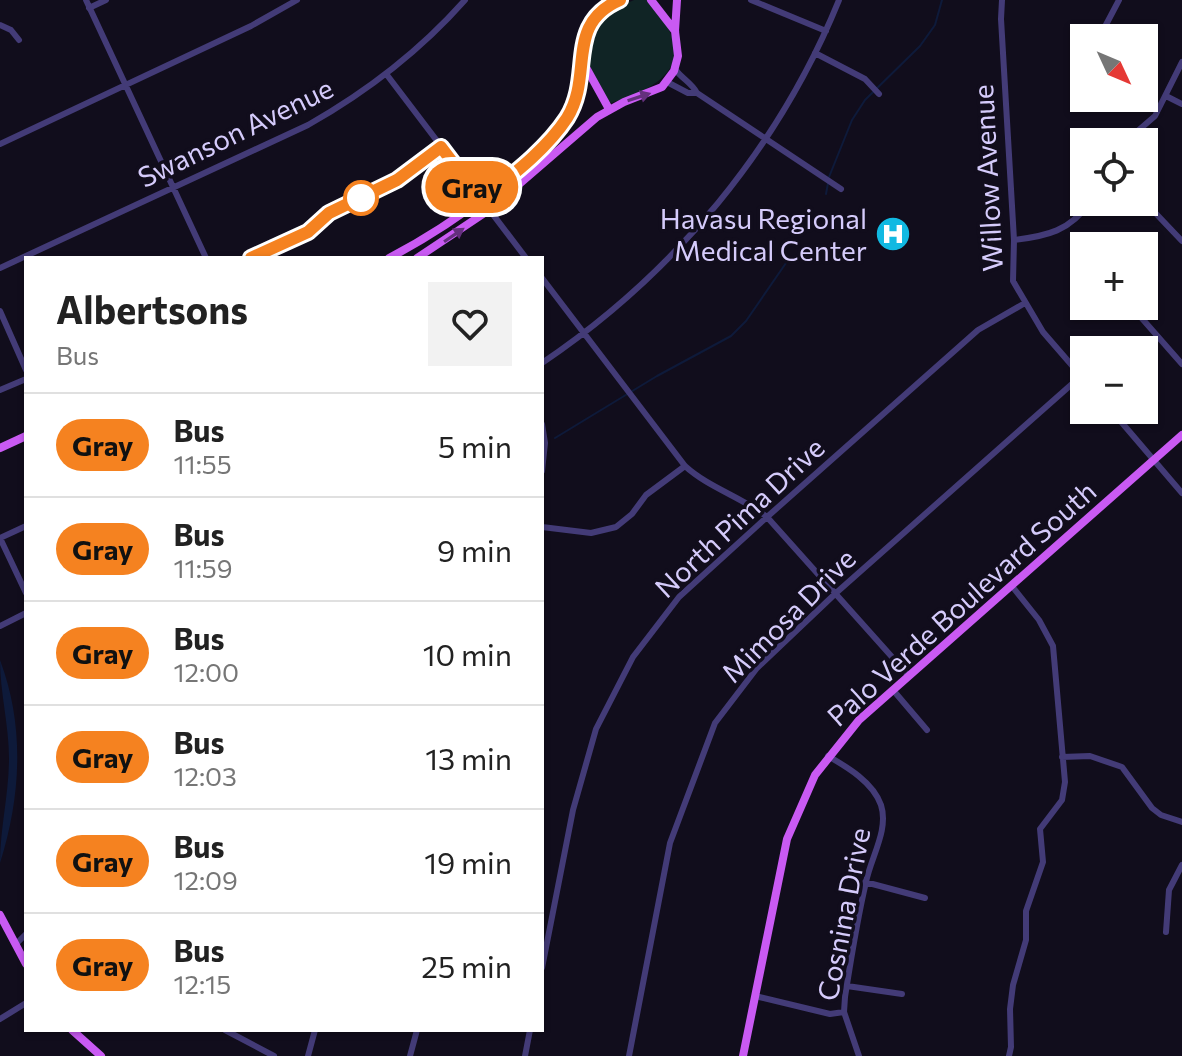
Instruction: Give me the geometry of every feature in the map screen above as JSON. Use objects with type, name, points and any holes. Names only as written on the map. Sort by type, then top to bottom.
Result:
[{"type":"main road","points":[[395,256],[481,200],[536,152],[566,119],[578,91],[583,41],[589,25],[603,9],[620,0]]},
{"type":"main road","points":[[651,0],[675,31]]},
{"type":"main road","points":[[420,256],[489,210],[531,176],[569,137],[609,109],[657,91],[667,82],[675,69],[678,45],[675,31],[677,0]]},
{"type":"main road","points":[[582,61],[609,109]]},
{"type":"main road","name":"Palo Verde Boulevard South","points":[[743,1056],[787,839],[809,785],[828,756],[859,720],[1182,435]]},
{"type":"main road","points":[[0,448],[24,437]]},
{"type":"main road","points":[[0,915],[24,960]]},
{"type":"main road","points":[[74,1032],[101,1056]]},
{"type":"street","points":[[86,0],[205,256]]},
{"type":"street","points":[[89,8],[106,0]]},
{"type":"street","points":[[0,144],[251,26],[297,0]]},
{"type":"street","name":"Swanson Avenue","points":[[35,255],[344,105],[387,75],[465,0]]},
{"type":"street","points":[[751,0],[826,31]]},
{"type":"street","points":[[544,362],[621,304],[676,252],[729,190],[765,140],[815,53],[839,0]]},
{"type":"street","name":"Willow Avenue","points":[[1002,0],[1014,240],[1013,281],[1043,332],[1070,363]]},
{"type":"street","points":[[1106,24],[1119,0]]},
{"type":"street","points":[[0,25],[13,32],[19,40]]},
{"type":"street","points":[[815,53],[870,84],[879,94]]},
{"type":"street","points":[[1143,128],[1166,96],[1182,62]]},
{"type":"street","points":[[675,69],[697,93],[841,189]]},
{"type":"street","points":[[387,75],[524,256]]},
{"type":"street","points":[[667,82],[688,93],[697,93]]},
{"type":"street","points":[[1166,96],[1182,104]]},
{"type":"street","points":[[1014,240],[1060,231],[1078,216]]},
{"type":"street","points":[[1158,216],[1182,241]]},
{"type":"street","name":"Swanson Avenue","points":[[0,268],[24,259]]},
{"type":"street","points":[[544,281],[685,466],[767,517],[909,676]]},
{"type":"street","name":"North Pima Drive","points":[[544,958],[573,810],[596,729],[633,657],[679,597],[767,517],[978,330],[1025,303]]},
{"type":"street","points":[[0,311],[24,365]]},
{"type":"street","points":[[1143,320],[1182,364]]},
{"type":"street","points":[[0,390],[24,380]]},
{"type":"street","name":"Mimosa Drive","points":[[629,1056],[670,843],[715,723],[757,668],[836,593],[1070,389]]},
{"type":"street","points":[[1123,424],[1182,493]]},
{"type":"street","points":[[544,527],[591,533],[616,527],[632,514],[646,495],[685,466]]},
{"type":"street","points":[[24,527],[0,538],[24,589]]},
{"type":"street","points":[[1009,1056],[1013,985],[1026,940],[1026,911],[1043,862],[1040,829],[1062,800],[1065,782],[1053,646],[1039,620],[1011,585]]},
{"type":"street","points":[[0,626],[24,614]]},
{"type":"street","points":[[893,690],[927,730]]},
{"type":"street","name":"Cosnina Drive","points":[[828,756],[858,776],[876,794],[881,805],[882,832],[865,882],[844,1012],[859,1056]]},
{"type":"street","points":[[1062,757],[1090,756],[1122,767],[1152,808],[1161,815],[1182,822]]},
{"type":"street","points":[[1166,932],[1169,890],[1182,865]]},
{"type":"street","points":[[865,882],[925,898]]},
{"type":"street","points":[[16,944],[24,936]]},
{"type":"street","points":[[847,986],[902,994]]},
{"type":"street","points":[[755,996],[830,1014],[844,1012]]},
{"type":"street","points":[[0,1019],[24,1004]]},
{"type":"street","points":[[229,1032],[274,1056]]},
{"type":"street","points":[[308,1056],[314,1032]]},
{"type":"street","points":[[410,1056],[416,1032]]},
{"type":"street","points":[[525,1056],[530,1032]]},
{"type":"green space","points":[[634,0],[649,0],[663,20],[670,32],[674,60],[660,80],[636,94],[611,103],[591,70],[588,58],[590,34],[605,13]]},
{"type":"water","points":[[0,660],[14,710],[17,762],[12,813],[0,863],[9,758]]},
{"type":"waterway","points":[[829,177],[852,120],[865,100],[920,46],[935,25],[942,0]]},
{"type":"waterway","points":[[826,194],[828,183]]},
{"type":"waterway","points":[[555,438],[657,376],[731,336],[746,321],[786,263]]},
{"type":"bus line","name":"Gray","points":[[255,256],[308,232],[329,213],[397,180],[441,147],[481,200],[536,152],[566,119],[581,80],[583,41],[589,25],[603,9],[620,0]]},
{"type":"place","name":"Havasu Regional Medical Center","points":[[893,234]]}]
